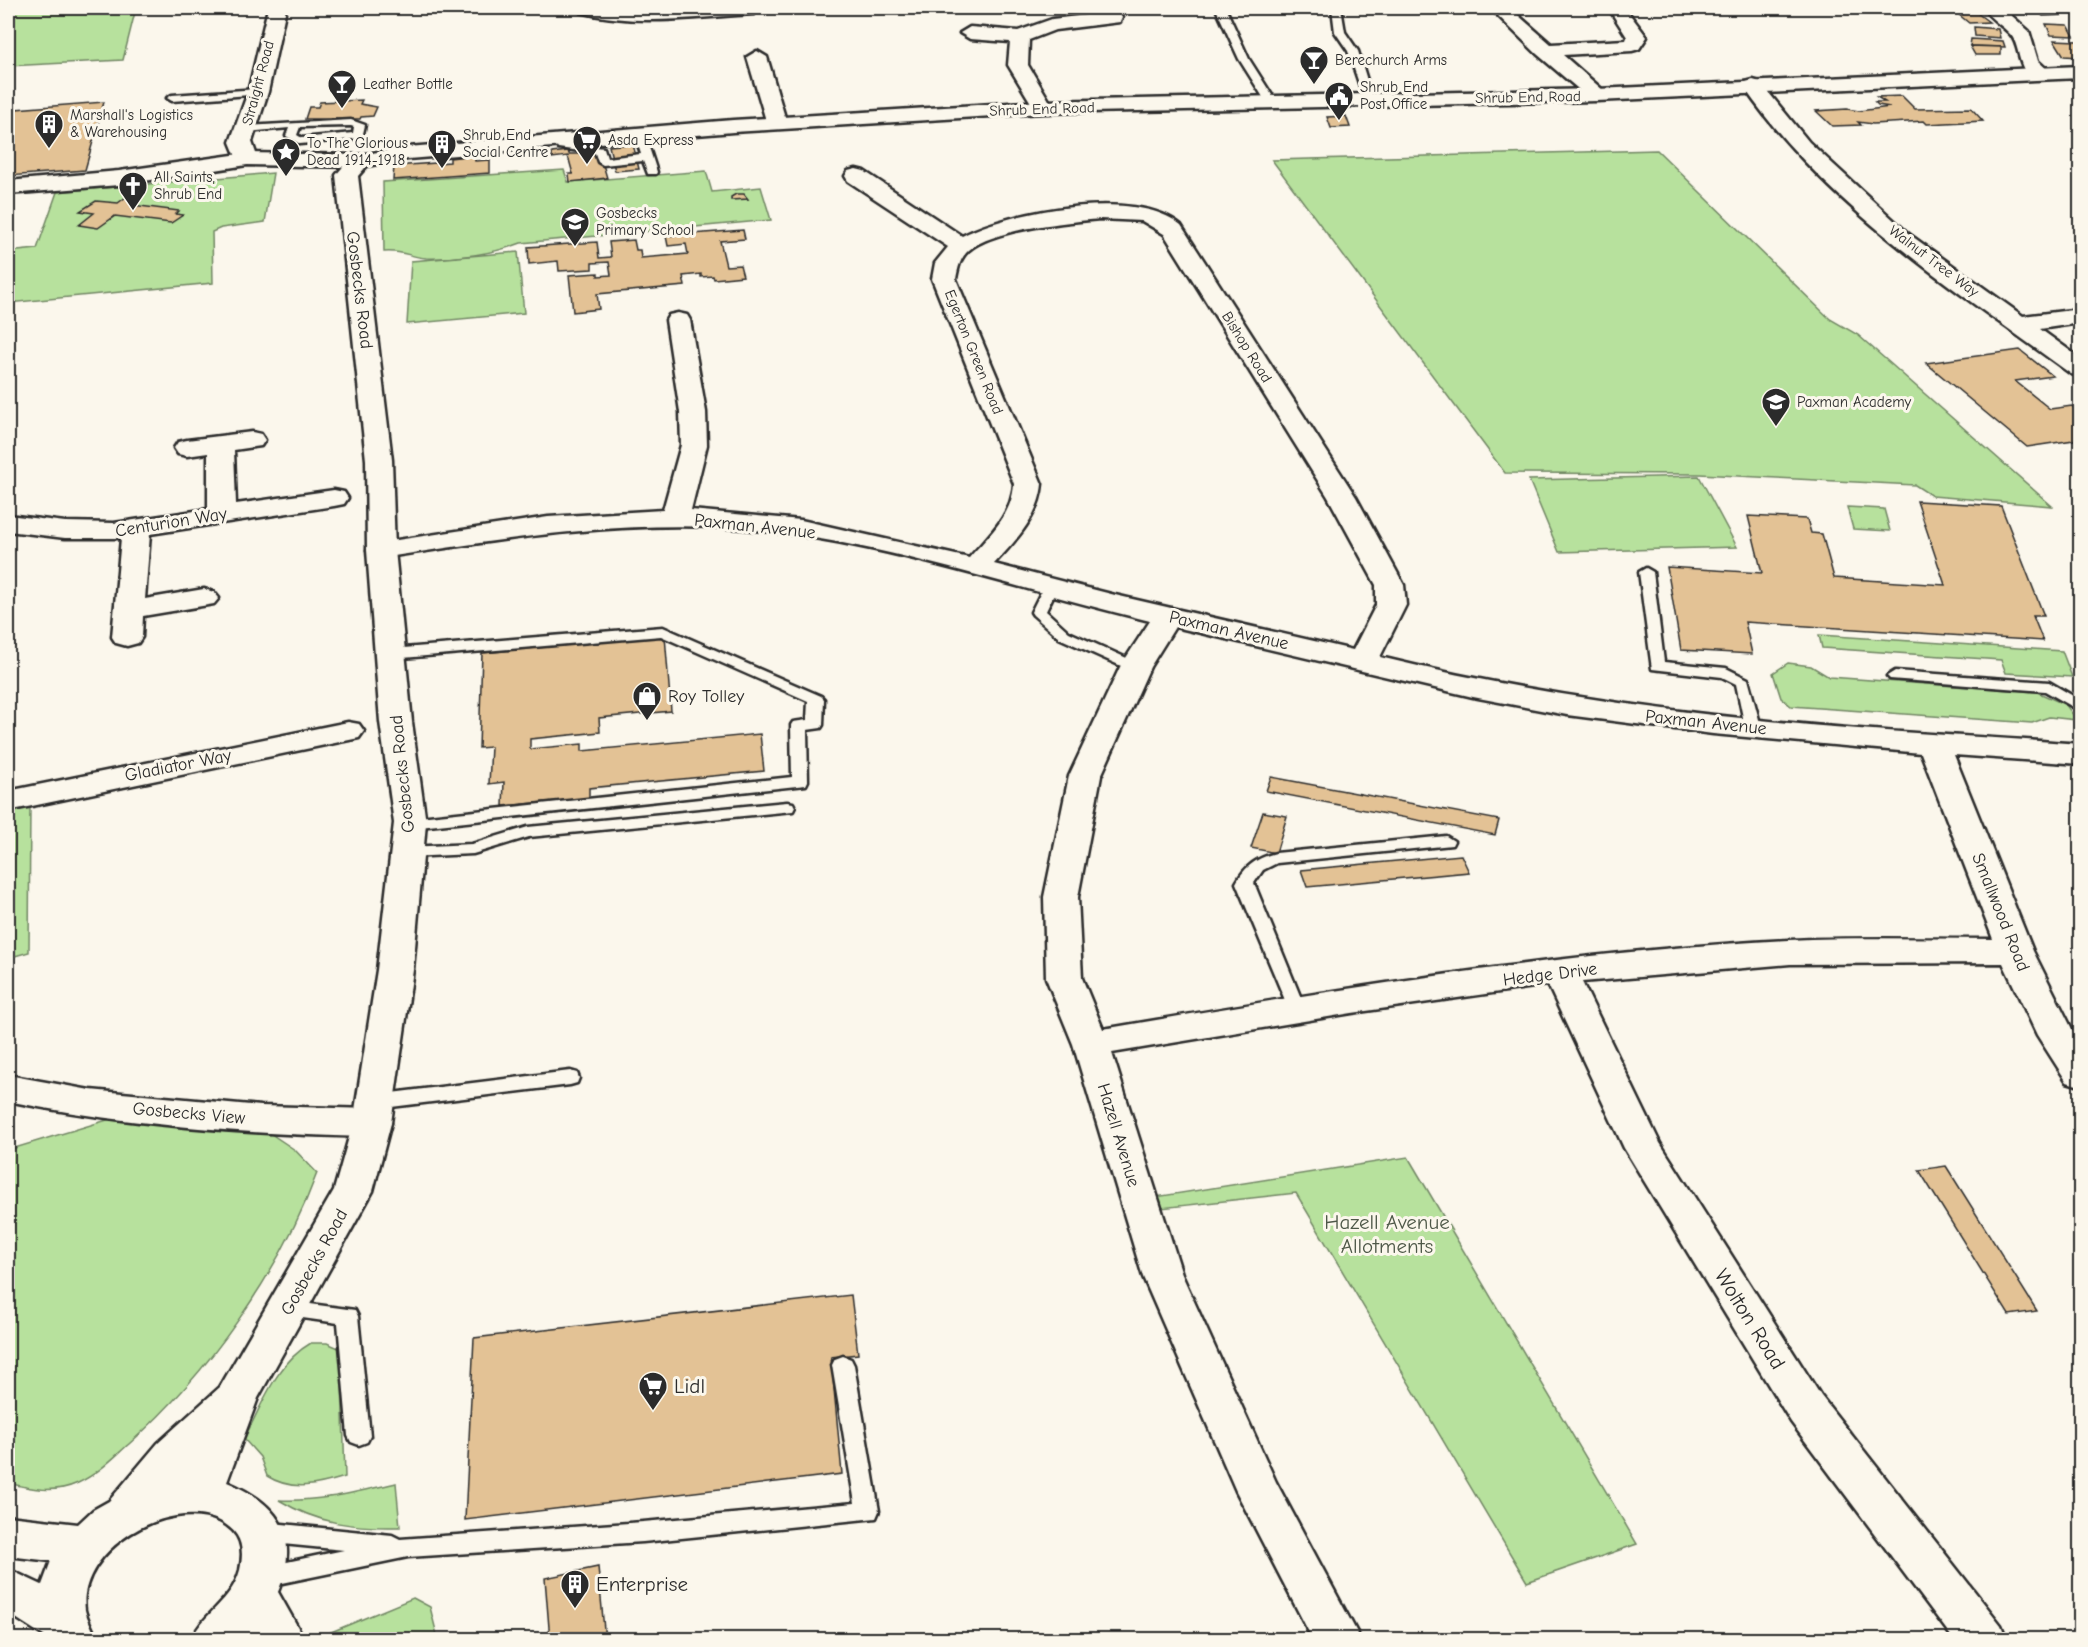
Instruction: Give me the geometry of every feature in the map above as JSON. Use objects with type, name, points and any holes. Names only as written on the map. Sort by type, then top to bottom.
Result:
[{"type":"street","name":"Straight Road","points":[[247,159],[241,142],[258,92],[278,8]]},
{"type":"street","points":[[587,8],[600,12],[630,15],[754,8]]},
{"type":"street","points":[[1499,8],[1544,50],[1598,95]]},
{"type":"street","points":[[1992,8],[2022,35],[2029,63],[2040,72]]},
{"type":"street","points":[[1544,50],[1632,45],[1637,37],[1620,12]]},
{"type":"street","points":[[970,33],[1020,37],[1052,25],[1113,18]]},
{"type":"street","points":[[1020,37],[1018,65],[1043,108]]},
{"type":"street","points":[[757,57],[777,124]]},
{"type":"street","name":"Shrub End Road","points":[[8,188],[119,178],[247,159],[360,161],[408,153],[777,124],[1043,108],[1598,95],[2040,72],[2080,72]]},
{"type":"street","name":"Walnut Tree Way","points":[[1753,86],[1802,146],[1901,239],[2080,369]]},
{"type":"street","name":"Gosbecks Road","points":[[200,1494],[237,1395],[288,1309],[353,1191],[374,1112],[395,970],[409,838],[381,550],[379,460],[371,374],[347,175],[360,161]]},
{"type":"street","points":[[856,176],[961,245]]},
{"type":"street","name":"Bishop Road","points":[[961,245],[974,237],[1003,227],[1122,213],[1154,217],[1173,230],[1342,497],[1390,585],[1391,605],[1363,661]]},
{"type":"street","name":"Egerton Green Road","points":[[961,245],[947,263],[945,279],[1028,484],[1029,498],[1023,511],[976,567]]},
{"type":"street","points":[[2021,324],[2080,316]]},
{"type":"street","points":[[675,518],[694,446],[693,412],[678,320]]},
{"type":"street","points":[[187,448],[252,440]]},
{"type":"street","points":[[221,444],[222,514]]},
{"type":"street","name":"Centurion Way","points":[[8,523],[91,532],[136,529],[334,498]]},
{"type":"street","name":"Paxman Avenue","points":[[381,550],[570,521],[620,517],[778,525],[976,567],[1050,588],[1493,692],[1646,716],[1934,745],[2080,754]]},
{"type":"street","points":[[136,529],[128,623],[204,598]]},
{"type":"street","name":"Hazell Avenue","points":[[1168,616],[1135,667],[1085,776],[1061,897],[1064,978],[1090,1044],[1163,1277],[1258,1491],[1338,1640]]},
{"type":"street","name":"Gladiator Way","points":[[8,801],[288,728],[348,731]]},
{"type":"street","name":"Smallwood Road","points":[[1934,745],[2015,951],[2055,1035],[2080,1073]]},
{"type":"street","name":"Hedge Drive","points":[[1090,1044],[1296,1008],[1559,971],[1791,952],[2015,951]]},
{"type":"street","name":"Wolton Road","points":[[1559,971],[1643,1148],[1806,1409],[1959,1611],[1984,1640]]},
{"type":"street","name":"Gosbecks View","points":[[8,1088],[90,1104],[261,1120],[374,1112]]},
{"type":"street","name":"Gosbecks Road","points":[[125,1512],[174,1456],[237,1395]]},
{"type":"street","points":[[69,1632],[62,1599],[69,1571],[85,1545],[106,1525],[125,1512],[164,1497],[200,1494],[235,1504],[251,1516],[261,1532],[266,1551],[259,1586],[230,1627],[214,1640]]},
{"type":"street","points":[[8,1536],[85,1545]]},
{"type":"street","points":[[259,1586],[282,1640]]},
{"type":"street","points":[[8,1589],[69,1632]]},
{"type":"lane","points":[[1336,8],[1340,32],[1353,51],[1370,101]]},
{"type":"lane","points":[[1222,11],[1244,59],[1272,103]]},
{"type":"lane","points":[[172,98],[258,92]]},
{"type":"lane","points":[[246,129],[295,126],[345,123],[360,124],[358,136],[300,141],[291,136],[295,126]]},
{"type":"lane","points":[[640,135],[652,172]]},
{"type":"lane","points":[[559,141],[562,146],[600,150],[603,162],[647,157]]},
{"type":"lane","points":[[1646,572],[1657,666],[1726,673],[1743,682],[1754,727]]},
{"type":"lane","points":[[1050,588],[1038,612],[1064,635],[1135,667]]},
{"type":"lane","points":[[391,654],[663,630],[816,699],[815,725],[799,725],[800,781],[409,838]]},
{"type":"lane","points":[[1895,676],[2049,687],[2080,706]]},
{"type":"lane","points":[[409,838],[473,849],[528,832],[787,807]]},
{"type":"lane","points":[[1296,1008],[1245,883],[1250,872],[1263,862],[1276,858],[1446,841]]},
{"type":"lane","points":[[374,1112],[570,1078]]},
{"type":"lane","points":[[288,1309],[348,1316],[359,1436]]},
{"type":"lane","points":[[261,1532],[408,1547],[644,1532],[868,1511],[843,1365]]},
{"type":"lane","points":[[259,1586],[408,1547]]},
{"type":"green space","points":[[8,8],[136,8],[123,60],[8,66]]},
{"type":"green space","points":[[1657,150],[1830,319],[1858,335],[2052,506],[1932,496],[1915,485],[1699,474],[1505,473],[1272,160]]},
{"type":"green space","points":[[564,170],[568,182],[706,171],[712,192],[761,187],[771,220],[521,243],[487,253],[450,258],[426,258],[384,252],[383,182]]},
{"type":"green space","points":[[273,173],[265,222],[221,228],[212,232],[213,283],[8,303],[8,252],[37,249],[57,192]]},
{"type":"green space","points":[[518,252],[524,313],[407,324],[411,261]]},
{"type":"green space","points":[[1699,476],[1737,547],[1559,552],[1529,480]]},
{"type":"green space","points":[[1847,507],[1884,509],[1890,531],[1853,529]]},
{"type":"green space","points":[[1819,635],[2062,651],[2072,677],[2006,673],[2001,660],[1822,648]]},
{"type":"green space","points":[[1788,663],[1811,666],[1829,677],[2037,692],[2066,705],[2077,720],[2049,717],[2032,723],[1791,706],[1781,698],[1773,673]]},
{"type":"green space","points":[[30,804],[29,952],[8,958],[8,809]]},
{"type":"green space","points":[[117,1117],[271,1134],[295,1150],[317,1173],[302,1210],[262,1284],[213,1354],[158,1417],[105,1465],[78,1483],[60,1488],[34,1489],[8,1483],[8,1150]]},
{"type":"green space","name":"Hazell Avenue Allotments","points":[[1408,1157],[1637,1544],[1527,1582],[1296,1193],[1152,1209],[1149,1198]]},
{"type":"green space","points":[[311,1343],[327,1343],[341,1349],[345,1477],[306,1486],[286,1484],[267,1476],[260,1457],[244,1439],[279,1373],[299,1351]]},
{"type":"green space","points":[[396,1483],[400,1527],[368,1527],[337,1523],[308,1514],[279,1500],[323,1498]]},
{"type":"green space","points":[[413,1598],[430,1607],[438,1639],[326,1640],[324,1635]]},
{"type":"building","points":[[2056,9],[2063,15],[2043,16],[2036,10]]},
{"type":"building","points":[[1977,13],[1989,22],[1969,23],[1958,14]]},
{"type":"building","points":[[2046,24],[2068,25],[2074,36],[2051,35]]},
{"type":"building","points":[[1974,27],[1998,29],[2000,38],[1975,36]]},
{"type":"building","points":[[1971,39],[2003,41],[2005,47],[1970,46]]},
{"type":"building","points":[[2054,40],[2077,41],[2080,46],[2080,57],[2064,56]]},
{"type":"building","points":[[1970,46],[2001,47],[2001,55],[1975,55]]},
{"type":"building","points":[[1902,96],[1915,109],[1971,108],[1983,121],[1927,124],[1924,121],[1873,124],[1858,122],[1861,125],[1832,126],[1816,111],[1847,109],[1859,111],[1890,107],[1878,105],[1875,102],[1885,102],[1877,97]]},
{"type":"building","points":[[362,100],[360,104],[377,107],[373,116],[360,119],[305,119],[309,107],[318,107],[320,102]]},
{"type":"building","name":"Marshall's Logistics & Warehousing","points":[[104,102],[85,170],[8,176],[8,131],[15,109]]},
{"type":"building","name":"Shrub End Post Office","points":[[1346,116],[1350,127],[1331,128],[1327,117]]},
{"type":"building","points":[[633,144],[639,169],[615,171],[609,146]]},
{"type":"building","name":"Asda Express","points":[[568,151],[569,154],[600,154],[607,178],[570,182],[569,174],[573,174],[568,156],[552,158],[552,153]]},
{"type":"building","name":"Shrub End Social Centre","points":[[475,155],[475,161],[490,160],[490,173],[393,180],[394,166],[450,162],[450,158]]},
{"type":"building","points":[[744,194],[748,199],[731,200],[731,197]]},
{"type":"building","name":"All Saints, Shrub End","points":[[126,197],[140,200],[132,205],[179,211],[176,214],[183,215],[171,223],[115,216],[98,228],[79,225],[94,213],[80,211],[96,201],[118,203]]},
{"type":"building","points":[[743,230],[745,239],[720,241],[726,266],[740,265],[743,276],[714,279],[713,276],[701,277],[701,274],[683,276],[685,286],[597,294],[599,309],[573,312],[569,275],[598,273],[598,276],[611,275],[609,262],[592,263],[592,269],[559,271],[558,261],[529,264],[528,247],[597,242],[599,258],[611,257],[609,242],[634,240],[636,250],[640,250],[641,258],[688,254],[686,244],[668,246],[666,236]]},
{"type":"building","points":[[2020,350],[2053,376],[2015,381],[2050,409],[2072,406],[2080,413],[2080,439],[2027,447],[1926,363]]},
{"type":"building","points":[[1917,501],[2001,506],[2044,616],[2033,616],[2043,641],[1745,622],[1752,654],[1681,650],[1667,567],[1762,573],[1748,516],[1807,519],[1811,533],[1822,534],[1834,578],[1945,585]]},
{"type":"building","points":[[665,636],[671,711],[599,718],[600,732],[530,739],[530,749],[582,744],[582,751],[760,734],[764,771],[589,788],[589,798],[503,806],[504,782],[489,784],[491,747],[479,748],[482,653]]},
{"type":"building","points":[[1271,777],[1499,820],[1495,835],[1266,791]]},
{"type":"building","points":[[1263,812],[1287,816],[1276,853],[1251,848]]},
{"type":"building","points":[[1461,855],[1469,872],[1307,887],[1301,870]]},
{"type":"building","points":[[1946,1166],[2037,1311],[2009,1315],[1919,1170]]},
{"type":"building","name":"Lidl","points":[[851,1295],[858,1354],[831,1357],[842,1474],[465,1520],[474,1338]]},
{"type":"building","name":"Enterprise","points":[[598,1567],[605,1640],[550,1640],[545,1578]]},
{"type":"place","name":"Berechurch Arms","points":[[1314,86]]},
{"type":"place","name":"Leather Bottle","points":[[342,110]]},
{"type":"place","name":"Shrub End Post Office","points":[[1339,122]]},
{"type":"place","name":"Marshall's Logistics & Warehousing","points":[[49,150]]},
{"type":"place","name":"Asda Express","points":[[587,166]]},
{"type":"place","name":"Shrub End Social Centre","points":[[442,170]]},
{"type":"place","name":"To The Glorious Dead 1914-1918","points":[[286,178]]},
{"type":"place","name":"All Saints, Shrub End","points":[[133,212]]},
{"type":"place","name":"Gosbecks Primary School","points":[[575,248]]},
{"type":"place","name":"Paxman Academy","points":[[1776,428]]},
{"type":"place","name":"Roy Tolley","points":[[647,722]]},
{"type":"place","name":"Lidl","points":[[653,1412]]},
{"type":"place","name":"Enterprise","points":[[575,1610]]}]
